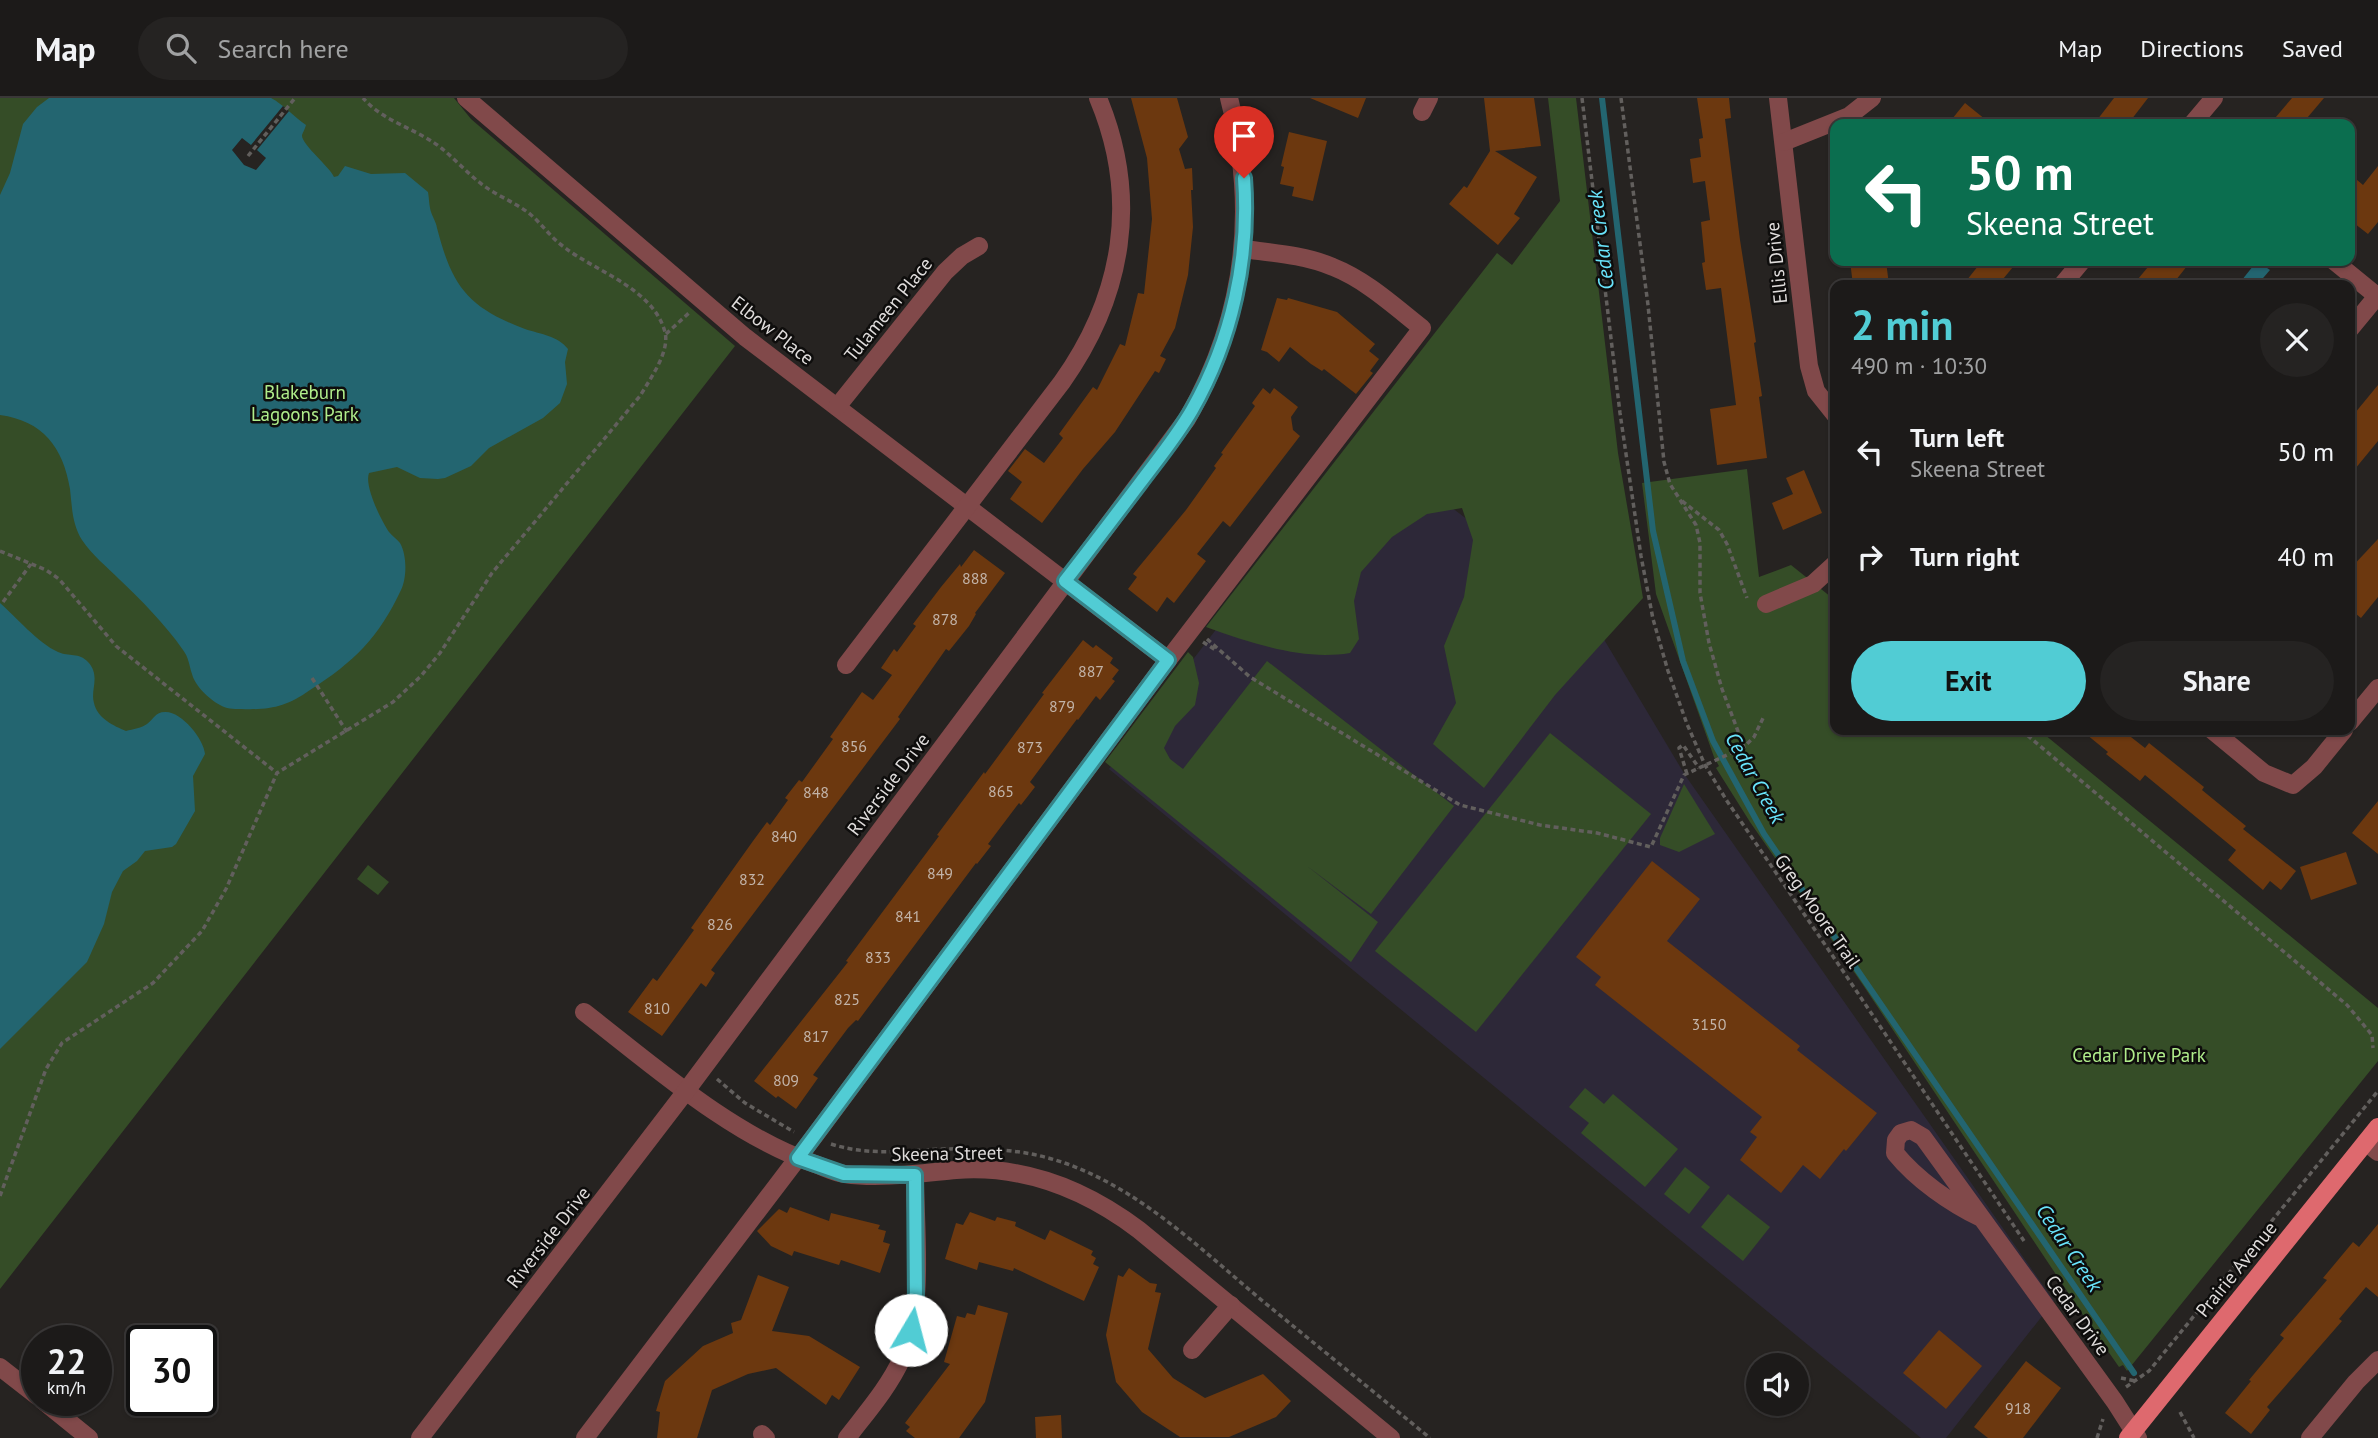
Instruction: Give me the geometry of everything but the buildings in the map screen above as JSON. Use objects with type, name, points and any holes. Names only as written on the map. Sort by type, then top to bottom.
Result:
[{"type":"main road","name":"Prairie Avenue","points":[[2133,1435],[2372,1147],[2378,1127]]},
{"type":"street","name":"Elbow Place","points":[[466,98],[745,337],[1168,660]]},
{"type":"street","points":[[846,665],[1071,370],[1087,345],[1104,309],[1118,250],[1121,206],[1116,159],[1098,98]]},
{"type":"street","name":"Riverside Drive","points":[[420,1438],[686,1091],[1173,440],[1199,397],[1227,328],[1243,248],[1244,178],[1229,98]]},
{"type":"street","name":"Ellis Drive","points":[[1778,98],[1809,366],[1816,391],[1830,408]]},
{"type":"street","points":[[1842,119],[1872,98]]},
{"type":"street","points":[[2196,119],[2214,98]]},
{"type":"street","points":[[1784,142],[1830,124]]},
{"type":"street","name":"Tulameen Place","points":[[837,407],[937,281],[953,264],[979,246]]},
{"type":"street","points":[[584,1438],[798,1158],[1168,660],[1422,328],[1362,282],[1335,267],[1293,256],[1243,248]]},
{"type":"street","points":[[2066,280],[2078,266]]},
{"type":"street","points":[[2340,266],[2378,296],[2355,323]]},
{"type":"street","points":[[1766,604],[1813,584],[1830,568]]},
{"type":"street","points":[[2355,716],[2378,688]]},
{"type":"street","points":[[2218,735],[2264,773],[2293,785],[2314,767],[2340,735]]},
{"type":"street","name":"Skeena Street","points":[[584,1012],[686,1091],[754,1136],[798,1158],[844,1174],[915,1175],[959,1170],[997,1170],[1077,1191],[1129,1222],[1391,1438]]},
{"type":"street","name":"Cedar Drive","points":[[1981,1218],[1959,1207],[1903,1163],[1895,1153],[1900,1132],[1911,1130],[1923,1137],[1981,1218],[2133,1435]]},
{"type":"street","points":[[847,1438],[887,1386],[903,1356],[911,1330],[916,1303],[915,1175]]},
{"type":"street","points":[[1192,1350],[1230,1305]]},
{"type":"street","points":[[2310,1438],[2356,1382],[2378,1360]]},
{"type":"street","points":[[0,1367],[21,1383]]},
{"type":"street","points":[[61,1416],[89,1438]]},
{"type":"path","points":[[248,156],[295,98]]},
{"type":"path","points":[[0,1196],[46,1069],[62,1043],[153,983],[202,931],[226,889],[277,774],[393,702],[421,676],[440,653],[492,573],[640,396],[665,347],[666,334],[656,315],[631,288],[567,250],[530,214],[487,188],[438,146],[393,122],[363,98]]},
{"type":"path","name":"Greg Moore Trail","points":[[1582,98],[1620,414],[1641,556],[1653,619],[1686,724],[1705,765],[1764,856],[2025,1242]]},
{"type":"path","points":[[1621,98],[1648,305],[1661,442],[1670,484],[1696,525],[1700,543],[1700,593],[1709,643],[1742,748]]},
{"type":"path","points":[[666,334],[701,299]]},
{"type":"path","points":[[1680,500],[1720,530],[1748,600]]},
{"type":"path","points":[[0,551],[59,579],[116,646],[277,774]]},
{"type":"path","points":[[3,602],[31,564]]},
{"type":"path","points":[[1193,628],[1218,651]]},
{"type":"path","points":[[1210,647],[1250,677],[1460,805],[1492,815],[1597,833],[1651,847],[1687,774],[1742,748],[1754,737],[1764,716]]},
{"type":"path","points":[[312,678],[348,732]]},
{"type":"path","points":[[2029,736],[2347,1005],[2372,1035],[2373,1048]]},
{"type":"path","points":[[1687,774],[1679,747],[1683,745],[1699,768]]},
{"type":"path","points":[[724,1084],[745,1103],[789,1130],[848,1149],[891,1153],[973,1149]]},
{"type":"path","points":[[2127,1387],[2149,1371],[2378,1091]]},
{"type":"path","points":[[996,1150],[1018,1151],[1077,1167],[1112,1183],[1149,1208],[1207,1254],[1430,1438]]},
{"type":"path","points":[[2114,1373],[2120,1378],[2135,1381]]},
{"type":"path","points":[[2180,1412],[2194,1438]]},
{"type":"path","points":[[2097,1438],[2105,1415]]},
{"type":"shaded area","points":[[1362,439],[1587,611],[1685,775],[2054,1301],[1946,1438],[1921,1438],[1109,769]]},
{"type":"green space","name":"Blakeburn Lagoons Park","points":[[0,98],[454,98],[471,119],[735,346],[0,1289]]},
{"type":"green space","points":[[1548,98],[1576,98],[1618,453],[1643,598],[1555,695],[1484,788],[1433,744],[1456,703],[1444,646],[1464,597],[1473,540],[1462,508],[1427,514],[1392,537],[1361,572],[1354,601],[1359,639],[1350,653],[1295,653],[1206,627],[1497,253],[1512,265],[1560,201]]},
{"type":"green space","name":"Cedar Drive Park","points":[[1747,469],[1759,577],[1791,565],[1830,596],[1830,735],[2045,735],[2378,1008],[2378,1061],[2127,1371],[2123,1365],[2119,1367],[2089,1324],[1716,768],[1719,766],[1656,594],[1642,483]]},
{"type":"green space","points":[[1188,652],[1193,657],[1199,683],[1195,705],[1175,726],[1164,748],[1170,759],[1183,769],[1267,661],[1454,806],[1371,914],[1307,866],[1378,922],[1351,962],[1105,762]]},
{"type":"green space","points":[[1550,733],[1651,814],[1476,1032],[1375,951]]},
{"type":"green space","points":[[1684,784],[1715,834],[1679,852],[1660,845],[1660,838]]},
{"type":"green space","points":[[368,865],[389,882],[378,895],[357,879]]},
{"type":"green space","points":[[1585,1088],[1604,1104],[1613,1094],[1678,1149],[1645,1187],[1581,1133],[1589,1123],[1569,1107]]},
{"type":"green space","points":[[1685,1167],[1710,1187],[1689,1214],[1664,1194]]},
{"type":"green space","points":[[1728,1194],[1770,1227],[1743,1261],[1701,1227]]},
{"type":"water","points":[[49,98],[271,98],[306,125],[303,139],[334,177],[338,176],[345,166],[371,174],[405,173],[428,192],[431,211],[449,265],[465,292],[476,303],[505,321],[554,338],[568,349],[565,362],[567,384],[560,403],[543,418],[489,448],[471,466],[438,479],[420,478],[397,467],[369,473],[369,486],[378,511],[404,554],[403,585],[384,622],[364,647],[326,680],[285,704],[261,709],[230,708],[222,706],[203,692],[194,679],[185,653],[168,631],[82,540],[74,522],[67,474],[48,438],[28,423],[0,415],[0,195],[10,173],[23,124],[37,107]]},
{"type":"water","points":[[2253,266],[2264,266],[2270,270],[2261,280],[2242,280]]},
{"type":"water","points":[[0,603],[50,648],[81,657],[88,662],[95,678],[94,703],[107,721],[126,731],[145,725],[159,713],[171,713],[191,727],[201,741],[205,754],[193,776],[195,811],[176,844],[145,851],[123,871],[112,892],[104,924],[87,962],[0,1049]]},
{"type":"pier","points":[[283,106],[289,111],[257,150],[266,158],[256,170],[244,165],[232,150],[242,138],[251,145]]},
{"type":"waterway","name":"Cedar Creek","points":[[1602,98],[1653,531],[1683,661],[1713,741],[1764,834],[2134,1373]]},
{"type":"route","points":[[911,1330],[916,1303],[915,1175],[844,1174],[798,1158],[1168,660],[1065,581],[1173,440],[1211,372],[1227,328],[1238,282],[1245,225],[1244,178]]}]
